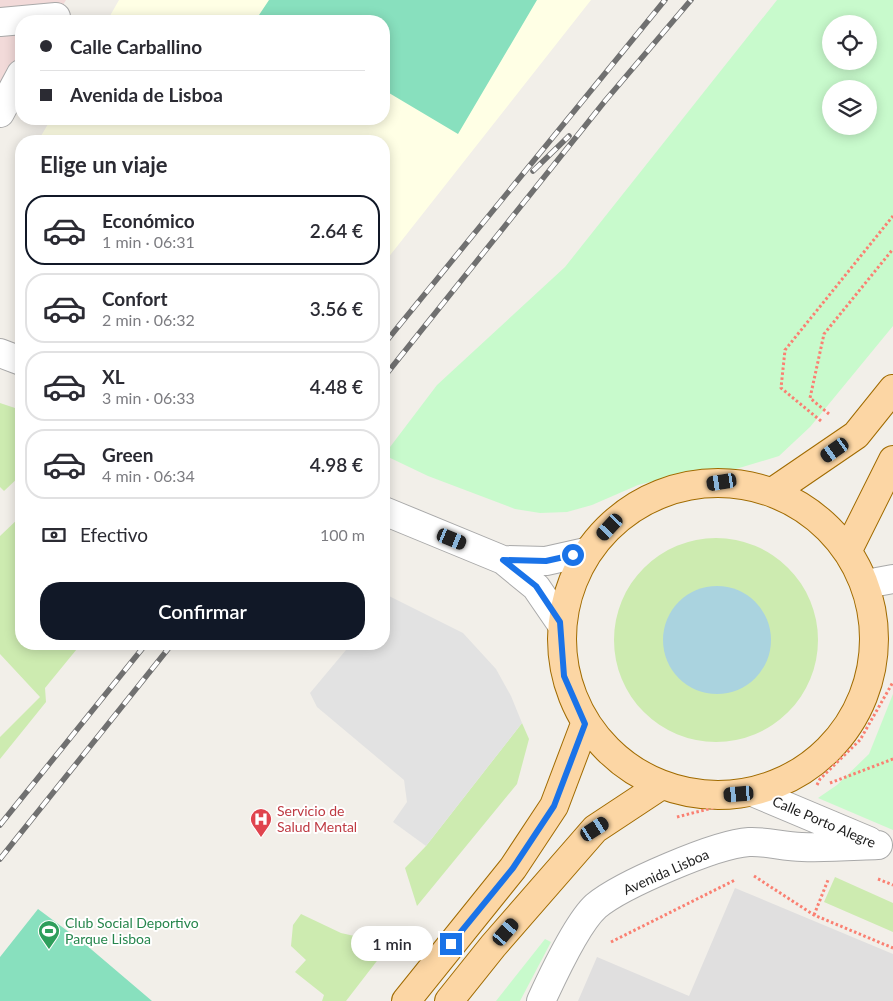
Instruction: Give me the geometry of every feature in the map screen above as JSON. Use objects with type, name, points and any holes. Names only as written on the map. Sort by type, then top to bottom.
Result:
[{"type":"main road","points":[[774,491],[856,435],[893,388]]},
{"type":"main road","points":[[848,550],[892,467]]},
{"type":"main road","points":[[722,482],[774,491],[816,515],[848,550],[866,584],[876,650],[858,713],[815,764],[755,793],[708,797],[660,786],[618,761],[585,724],[564,676],[560,622],[570,586],[586,552],[622,514],[670,489],[722,482]]},
{"type":"main road","points":[[406,1001],[513,868],[554,806],[585,724]]},
{"type":"main road","points":[[449,1001],[493,946],[595,829],[660,786]]},
{"type":"street","points":[[45,15],[58,13]]},
{"type":"street","points":[[0,22],[15,20]]},
{"type":"street","points":[[0,112],[15,85]]},
{"type":"street","points":[[0,352],[15,358]]},
{"type":"street","points":[[390,513],[503,560],[536,586],[560,622]]},
{"type":"street","points":[[503,560],[546,561],[586,552]]},
{"type":"street","points":[[866,584],[893,579]]},
{"type":"street","name":"Calle Porto Alegre","points":[[755,793],[885,848]]},
{"type":"street","name":"Avenida Lisboa","points":[[541,1001],[578,932],[596,907],[622,890],[647,878],[705,853],[749,842],[802,847],[885,848]]},
{"type":"path","points":[[828,426],[781,388],[785,350],[893,216]]},
{"type":"path","points":[[856,435],[810,398],[824,334],[893,249]]},
{"type":"path","points":[[830,783],[893,759]]},
{"type":"path","points":[[750,873],[814,915],[893,948]]},
{"type":"path","points":[[814,915],[830,875]]},
{"type":"path","points":[[872,876],[893,885]]},
{"type":"path","points":[[604,945],[741,877]]},
{"type":"shaded area","points":[[0,0],[66,0],[57,15],[15,15],[15,85],[0,113]]},
{"type":"shaded area","points":[[119,0],[591,0],[390,255],[390,135],[42,135],[47,125],[390,125],[390,15],[110,15]]},
{"type":"shaded area","points":[[390,596],[463,633],[496,669],[511,696],[522,723],[426,846],[393,822],[407,802],[404,780],[317,707],[310,693],[346,650],[390,650]]},
{"type":"shaded area","points":[[735,888],[893,954],[893,1001],[578,1001],[597,957],[689,996]]},
{"type":"green space","points":[[269,0],[537,0],[458,134],[390,94],[390,15],[259,15]]},
{"type":"green space","points":[[777,0],[893,0],[893,326],[810,427],[779,456],[726,472],[666,478],[638,485],[592,505],[567,512],[540,513],[515,509],[428,476],[390,458],[390,447],[437,385],[565,267]]},
{"type":"green space","points":[[0,403],[15,408],[15,481],[4,491],[0,487]]},
{"type":"green space","points":[[15,522],[15,650],[76,650],[45,688],[46,702],[0,759],[0,737],[40,697],[0,654],[0,536]]},
{"type":"green space","points":[[706,538],[726,538],[755,545],[781,561],[795,575],[811,601],[817,620],[817,660],[811,679],[795,705],[781,719],[755,735],[746,738],[726,742],[706,742],[677,735],[651,719],[637,705],[621,679],[618,670],[614,650],[614,630],[621,601],[637,575],[651,561],[677,545],[686,542]]},
{"type":"green space","points":[[893,694],[893,830],[818,798],[837,785],[869,754]]},
{"type":"green space","points":[[522,723],[529,739],[517,784],[417,906],[405,868],[426,846]]},
{"type":"green space","points":[[835,877],[893,903],[893,932],[824,902]]},
{"type":"green space","name":"Club Social Deportivo Parque Lisboa","points":[[38,909],[85,944],[152,1001],[0,1001],[0,957]]},
{"type":"green space","points":[[301,914],[341,933],[390,944],[346,1001],[322,1001],[324,995],[295,972],[306,960],[291,946],[293,925]]},
{"type":"green space","points":[[545,939],[551,942],[520,1001],[496,1001]]},
{"type":"water","points":[[717,586],[738,590],[756,601],[767,619],[771,640],[767,661],[756,679],[738,690],[717,694],[696,690],[678,679],[667,661],[663,640],[667,619],[678,601],[696,590]]},
{"type":"railway","points":[[390,337],[665,0]]},
{"type":"railway","points":[[390,370],[605,101],[691,0]]},
{"type":"railway","points":[[533,171],[569,136]]},
{"type":"railway","points":[[0,825],[141,650]]},
{"type":"railway","points":[[0,859],[167,650]]},
{"type":"place","name":"Servicio de Salud Mental","points":[[261,838]]},
{"type":"place","name":"Club Social Deportivo Parque Lisboa","points":[[49,950]]},
{"type":"route","points":[[451,944],[513,868],[554,806],[585,724],[564,676],[560,622],[536,586],[503,560],[546,561],[573,555]]}]
